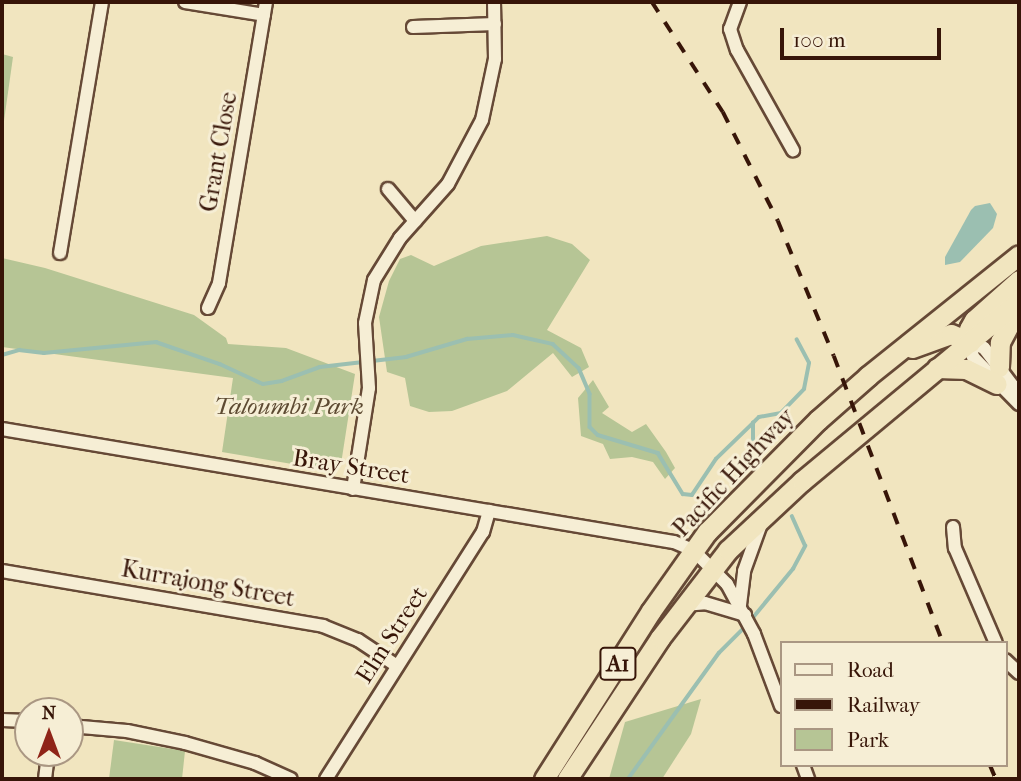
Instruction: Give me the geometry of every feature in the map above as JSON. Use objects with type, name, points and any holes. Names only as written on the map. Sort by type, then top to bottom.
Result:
[{"type":"highway","points":[[986,279],[1019,247]]},
{"type":"highway","name":"Pacific Highway","points":[[544,779],[693,550],[818,420],[986,279],[1019,255]]},
{"type":"highway","points":[[970,342],[969,329],[974,320],[1019,280]]},
{"type":"highway","points":[[937,368],[966,369],[998,375],[1000,342],[1019,303]]},
{"type":"highway","name":"Pacific Highway","points":[[567,779],[684,606],[728,550],[764,515],[937,368],[1019,303]]},
{"type":"highway","points":[[889,359],[943,335],[960,335],[970,342]]},
{"type":"street","points":[[60,253],[102,2]]},
{"type":"street","points":[[185,2],[265,8]]},
{"type":"street","points":[[353,489],[369,387],[365,323],[374,280],[384,260],[448,184],[482,120],[495,59],[494,2]]},
{"type":"street","points":[[740,2],[730,29],[737,50],[793,150]]},
{"type":"street","name":"Grant Close","points":[[208,308],[219,283],[265,8]]},
{"type":"street","points":[[413,27],[495,24]]},
{"type":"street","points":[[388,188],[415,221]]},
{"type":"street","points":[[970,342],[984,348],[998,375],[1019,402]]},
{"type":"street","name":"Bray Street","points":[[2,429],[674,542],[693,550]]},
{"type":"street","name":"Elm Street","points":[[326,779],[484,532],[489,511]]},
{"type":"street","points":[[743,610],[744,571],[764,515]]},
{"type":"street","points":[[953,527],[955,548],[995,641]]},
{"type":"street","points":[[693,550],[713,569],[743,610],[780,703]]},
{"type":"street","name":"Kurrajong Street","points":[[2,571],[323,626],[358,640],[397,666]]},
{"type":"street","points":[[684,606],[705,603],[743,610]]},
{"type":"street","points":[[84,727],[127,731],[227,753],[285,778]]},
{"type":"green space","points":[[2,54],[13,57],[2,135]]},
{"type":"green space","points":[[547,236],[572,244],[590,260],[547,330],[581,348],[589,367],[572,377],[553,353],[507,391],[452,411],[429,412],[410,406],[405,378],[387,372],[379,317],[389,281],[400,259],[411,255],[434,266],[481,246]]},
{"type":"green space","name":"Taloumbi Park","points":[[2,258],[45,268],[194,315],[226,338],[228,344],[286,348],[355,374],[341,464],[333,471],[222,452],[233,378],[2,347]]},
{"type":"green space","points":[[593,380],[609,407],[602,413],[632,432],[646,424],[675,468],[665,479],[653,462],[632,457],[610,459],[603,444],[581,436],[578,398]]},
{"type":"green space","points":[[701,699],[691,734],[662,779],[609,779],[625,722]]},
{"type":"green space","points":[[114,740],[185,751],[182,779],[109,779]]},
{"type":"shaded area","points":[[990,203],[997,214],[993,228],[960,262],[945,265],[945,257],[971,210],[975,206]]},
{"type":"waterway","points":[[2,355],[19,350],[44,353],[156,342],[220,364],[263,384],[282,381],[320,367],[406,357],[467,339],[513,335],[553,344],[579,368],[590,394],[590,427],[598,435],[658,453],[683,494],[692,495],[716,459],[753,423]]},
{"type":"waterway","points":[[753,440],[753,423],[759,417],[781,413],[804,389],[809,363],[797,340]]},
{"type":"waterway","points":[[751,620],[793,569],[805,546],[792,517]]},
{"type":"waterway","points":[[628,779],[719,653],[746,626]]},
{"type":"railway","points":[[652,2],[723,112],[778,221],[834,356],[942,641]]},
{"type":"railway","points":[[991,767],[996,779]]}]
